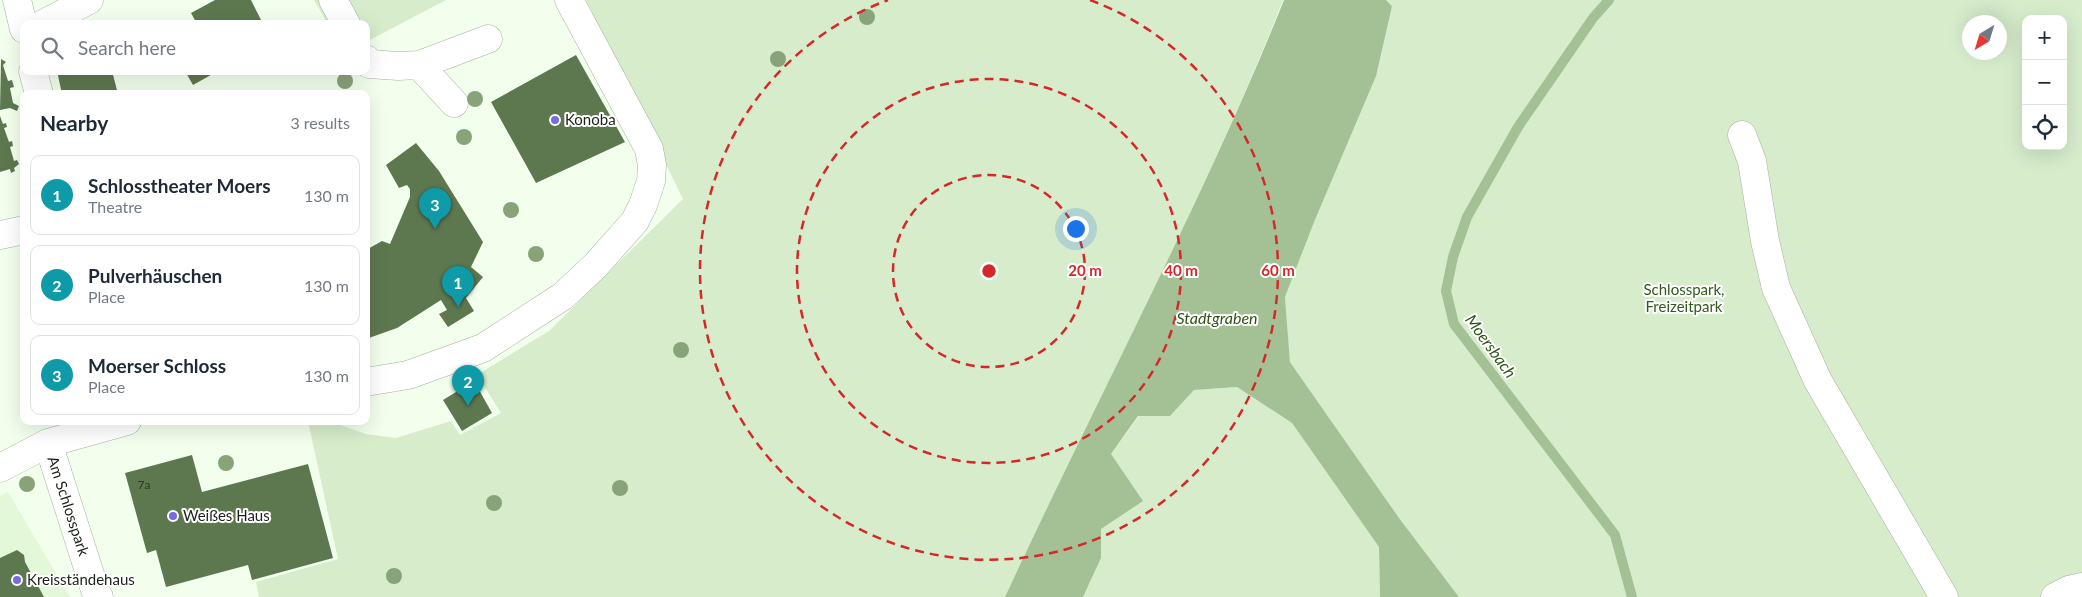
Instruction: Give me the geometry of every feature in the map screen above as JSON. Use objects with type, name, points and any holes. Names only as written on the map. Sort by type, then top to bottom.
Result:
[{"type":"street","points":[[17,0],[22,20]]},
{"type":"street","points":[[51,20],[89,0]]},
{"type":"street","points":[[333,0],[344,20]]},
{"type":"street","points":[[370,381],[408,375],[483,348],[563,296],[596,264],[634,221],[643,205],[651,180],[652,165],[649,149],[569,0]]},
{"type":"street","points":[[370,64],[419,65],[488,39]]},
{"type":"street","points":[[419,65],[454,104]]},
{"type":"street","points":[[34,75],[38,90]]},
{"type":"street","points":[[1742,135],[1752,161],[1765,241],[1776,288],[1818,381],[1944,597]]},
{"type":"street","points":[[0,235],[20,231]]},
{"type":"street","points":[[0,468],[48,443],[113,425]]},
{"type":"street","name":"Am Schlosspark","points":[[48,443],[96,593],[99,597]]},
{"type":"street","points":[[2055,597],[2069,590],[2082,588]]},
{"type":"shaded area","points":[[8,492],[70,597],[0,597],[0,496]]},
{"type":"green space","points":[[314,0],[446,0],[370,40],[370,20],[326,20]]},
{"type":"green space","points":[[586,0],[1283,0],[1219,151],[1005,597],[259,597],[256,582],[338,559],[309,425],[340,425],[366,434],[396,438],[451,421],[460,435],[501,413],[477,375],[549,331],[683,199]]},
{"type":"green space","name":"Schlosspark, Freizeitpark","points":[[1386,0],[2082,0],[2082,597],[1459,597],[1399,518],[1290,362],[1285,297],[1392,6]]},
{"type":"green space","points":[[1237,387],[1292,423],[1379,547],[1380,597],[1083,597],[1101,558],[1101,529],[1111,454],[1139,416],[1170,416],[1194,390]]},
{"type":"water","name":"Stadtgraben","points":[[1284,0],[1386,0],[1392,6],[1376,76],[1314,222],[1285,297],[1290,362],[1399,518],[1459,597],[1380,597],[1379,547],[1292,423],[1237,387],[1194,390],[1170,416],[1138,416],[1111,454],[1143,501],[1101,529],[1101,558],[1083,597],[1005,597],[1184,226],[1219,151]]},
{"type":"building","points":[[215,0],[251,0],[261,20],[195,20],[191,13]]},
{"type":"building","points":[[576,55],[625,142],[536,183],[491,102]]},
{"type":"building","points":[[1,59],[6,62],[3,65],[8,81],[12,80],[14,87],[10,88],[13,103],[19,106],[17,111],[10,108],[0,110]]},
{"type":"building","points":[[58,75],[113,75],[117,90],[61,90]]},
{"type":"building","points":[[187,75],[211,75],[193,85]]},
{"type":"building","points":[[0,116],[3,124],[6,123],[7,127],[4,128],[9,142],[12,141],[13,146],[10,147],[14,161],[17,160],[19,164],[14,168],[15,171],[11,173],[10,169],[0,172]]},
{"type":"building","points":[[416,143],[439,171],[483,242],[471,267],[483,277],[466,298],[474,311],[448,327],[439,314],[447,310],[441,300],[397,328],[370,338],[370,248],[382,241],[390,244],[410,197],[410,189],[407,185],[399,188],[386,165]]},
{"type":"building","points":[[474,381],[492,413],[462,431],[443,400]]},
{"type":"building","points":[[192,455],[202,492],[308,464],[333,558],[252,580],[248,565],[166,587],[156,550],[147,553],[125,473]]},
{"type":"building","name":"Kreisständehaus","points":[[17,550],[24,555],[25,562],[44,597],[0,597],[0,558]]},
{"type":"waterway","name":"Moersbach","points":[[1609,0],[1593,18],[1518,127],[1467,217],[1453,257],[1446,291],[1454,324],[1615,535],[1632,597]]},
{"type":"place","name":"Konoba","points":[[555,120]]},
{"type":"place","name":"Moerser Schloss","points":[[435,229]]},
{"type":"place","name":"Schlosstheater Moers","points":[[458,307]]},
{"type":"place","name":"Pulverhäuschen","points":[[468,406]]},
{"type":"place","name":"Weißes Haus","points":[[173,516]]},
{"type":"place","name":"Kreisständehaus","points":[[17,580]]}]
